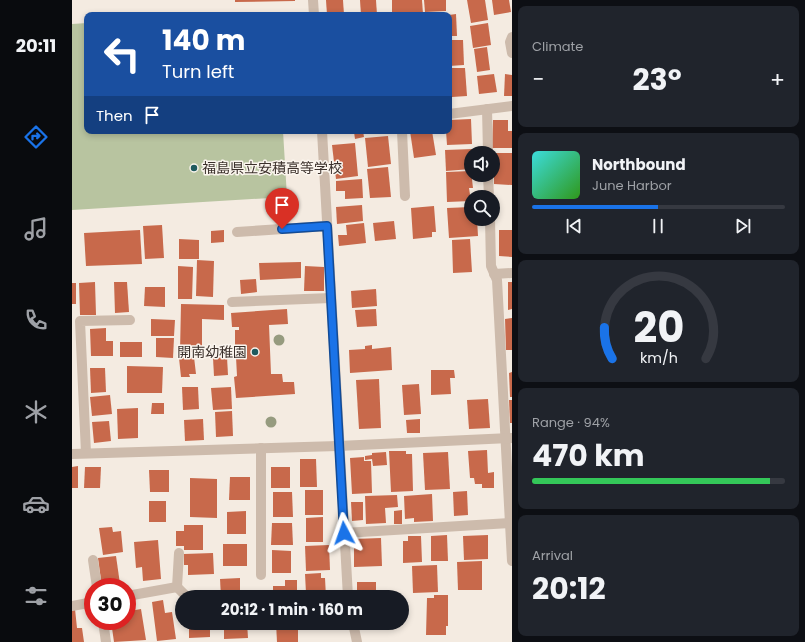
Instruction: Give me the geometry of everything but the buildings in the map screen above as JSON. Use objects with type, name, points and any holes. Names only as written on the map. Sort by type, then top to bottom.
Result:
[{"type":"street","points":[[313,0],[314,12]]},
{"type":"street","points":[[512,37],[510,42],[512,53]]},
{"type":"street","points":[[452,114],[512,106]]},
{"type":"street","points":[[487,109],[488,146]]},
{"type":"street","points":[[325,134],[327,226],[338,446],[348,590]]},
{"type":"street","points":[[402,134],[405,196]]},
{"type":"street","points":[[238,232],[327,226]]},
{"type":"street","points":[[490,226],[491,266],[497,280],[509,438],[512,561]]},
{"type":"street","points":[[494,274],[512,273]]},
{"type":"street","points":[[232,302],[331,298]]},
{"type":"street","points":[[86,453],[80,321],[130,320]]},
{"type":"street","points":[[72,454],[338,446],[509,438]]},
{"type":"street","points":[[261,576],[262,448]]},
{"type":"street","points":[[344,533],[510,523]]},
{"type":"street","points":[[177,587],[180,553]]},
{"type":"street","points":[[93,560],[96,578]]},
{"type":"street","points":[[136,594],[177,587]]},
{"type":"street","points":[[177,587],[180,590]]},
{"type":"street","points":[[72,606],[84,604]]},
{"type":"street","points":[[104,630],[106,642]]},
{"type":"street","points":[[354,630],[357,642]]},
{"type":"green space","points":[[84,23],[84,134],[283,134],[287,197],[72,210],[72,24]]},
{"type":"place","name":"福島県立安積高等学校","points":[[194,168]]},
{"type":"place","name":"開南幼稚園","points":[[255,352]]},
{"type":"route","points":[[282,229],[327,226],[344,533]]}]
